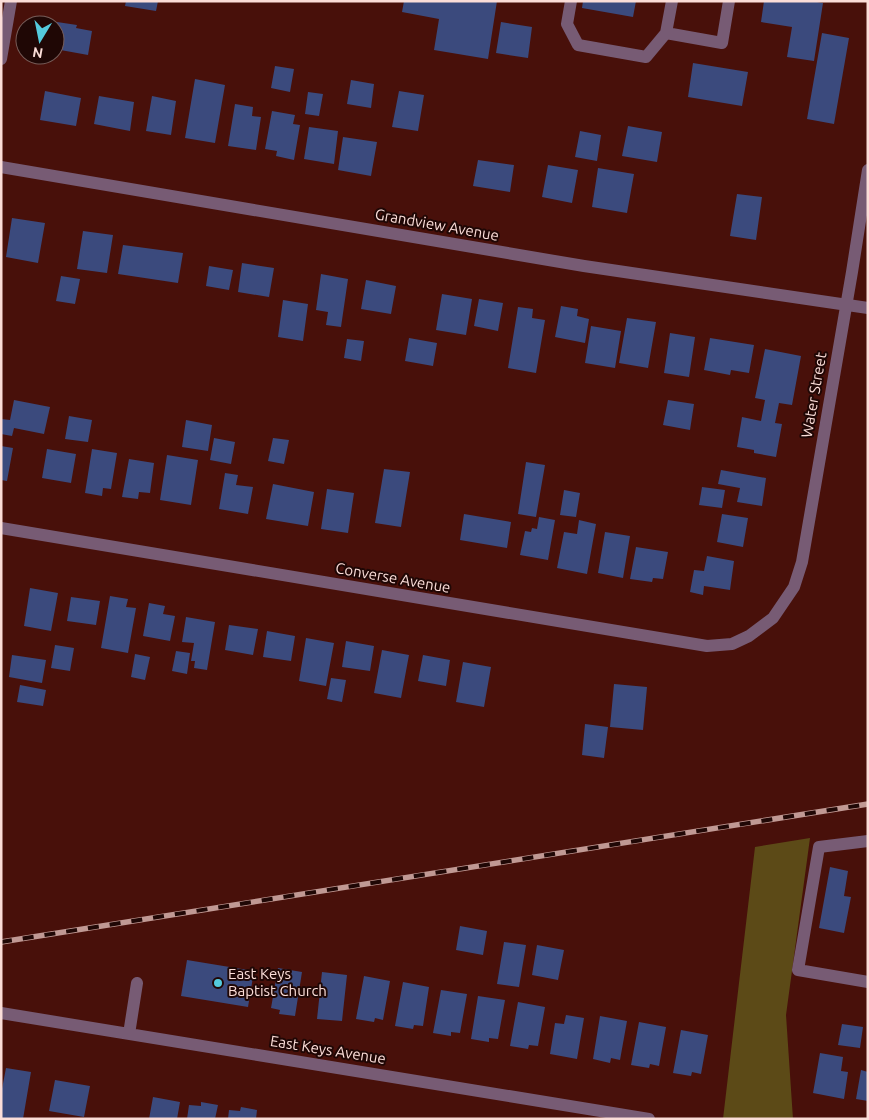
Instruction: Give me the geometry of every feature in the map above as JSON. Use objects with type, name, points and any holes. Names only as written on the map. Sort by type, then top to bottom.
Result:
[{"type":"street","points":[[1,59],[11,1]]},
{"type":"street","points":[[571,1],[567,24],[578,44],[646,57],[666,33],[672,1]]},
{"type":"street","points":[[666,33],[722,42],[729,1]]},
{"type":"street","name":"Grandview Avenue","points":[[1,167],[584,266],[868,308]]},
{"type":"street","name":"Water Street","points":[[773,618],[794,587],[802,562],[868,170]]},
{"type":"street","name":"Converse Avenue","points":[[1,528],[707,646],[732,644],[749,636],[773,618]]},
{"type":"street","points":[[868,841],[819,846],[798,970],[868,982]]},
{"type":"street","points":[[129,1034],[137,983]]},
{"type":"street","name":"East Keys Avenue","points":[[1,1013],[650,1119]]},
{"type":"shaded area","points":[[810,838],[786,1015],[793,1119],[723,1119],[755,847]]},
{"type":"building","points":[[126,1],[158,1],[156,11],[125,6]]},
{"type":"building","points":[[404,1],[497,1],[488,59],[434,50],[439,19],[402,12]]},
{"type":"building","points":[[583,1],[636,1],[633,17],[582,8]]},
{"type":"building","points":[[764,1],[811,1],[823,3],[814,61],[787,57],[792,27],[761,22]]},
{"type":"building","points":[[501,22],[532,27],[528,58],[496,53]]},
{"type":"building","points":[[65,23],[77,25],[76,28],[92,31],[88,55],[65,51]]},
{"type":"building","points":[[822,33],[849,38],[834,124],[807,119]]},
{"type":"building","points":[[693,63],[748,72],[742,106],[688,97]]},
{"type":"building","points":[[275,66],[294,69],[290,92],[271,88]]},
{"type":"building","points":[[195,79],[225,85],[215,143],[185,138]]},
{"type":"building","points":[[351,80],[374,84],[371,108],[347,104]]},
{"type":"building","points":[[45,91],[81,98],[76,126],[40,120]]},
{"type":"building","points":[[399,91],[424,95],[418,131],[392,127]]},
{"type":"building","points":[[308,92],[323,94],[319,116],[305,114]]},
{"type":"building","points":[[99,96],[134,102],[130,131],[94,124]]},
{"type":"building","points":[[152,96],[176,101],[171,135],[146,131]]},
{"type":"building","points":[[235,104],[253,107],[252,116],[261,117],[256,150],[228,146]]},
{"type":"building","points":[[272,111],[295,115],[293,124],[300,125],[294,160],[276,156],[277,151],[265,149]]},
{"type":"building","points":[[628,126],[662,132],[657,162],[622,156]]},
{"type":"building","points":[[309,127],[338,131],[334,164],[304,159]]},
{"type":"building","points":[[580,131],[601,135],[597,161],[575,157]]},
{"type":"building","points":[[343,137],[377,142],[371,176],[338,170]]},
{"type":"building","points":[[478,160],[514,165],[510,192],[473,186]]},
{"type":"building","points":[[548,165],[578,170],[572,203],[542,197]]},
{"type":"building","points":[[598,168],[634,174],[627,213],[592,207]]},
{"type":"building","points":[[737,194],[762,197],[756,240],[730,236]]},
{"type":"building","points":[[12,218],[45,223],[38,263],[6,257]]},
{"type":"building","points":[[83,231],[113,235],[107,273],[77,269]]},
{"type":"building","points":[[123,245],[183,253],[178,283],[118,274]]},
{"type":"building","points":[[242,263],[274,268],[269,297],[238,292]]},
{"type":"building","points":[[209,266],[233,270],[229,290],[206,286]]},
{"type":"building","points":[[321,274],[348,279],[341,327],[326,325],[328,312],[316,310]]},
{"type":"building","points":[[61,276],[80,279],[75,304],[56,301]]},
{"type":"building","points":[[366,280],[396,286],[391,314],[361,309]]},
{"type":"building","points":[[442,294],[472,299],[466,335],[436,330]]},
{"type":"building","points":[[479,299],[503,303],[498,331],[474,326]]},
{"type":"building","points":[[283,300],[308,304],[303,341],[278,337]]},
{"type":"building","points":[[561,306],[578,309],[577,316],[589,319],[585,343],[555,337]]},
{"type":"building","points":[[518,307],[533,309],[532,318],[545,320],[536,373],[508,368]]},
{"type":"building","points":[[627,318],[656,322],[648,368],[619,363]]},
{"type":"building","points":[[591,326],[621,331],[615,368],[585,363]]},
{"type":"building","points":[[670,333],[695,337],[689,377],[664,373]]},
{"type":"building","points":[[409,338],[437,343],[433,366],[405,361]]},
{"type":"building","points":[[710,338],[754,345],[749,373],[731,370],[730,375],[704,370]]},
{"type":"building","points":[[347,339],[364,341],[361,361],[344,358]]},
{"type":"building","points":[[765,349],[801,356],[792,405],[779,403],[775,423],[782,424],[776,457],[754,453],[754,450],[737,447],[742,417],[761,421],[765,400],[755,398]]},
{"type":"building","points":[[14,400],[50,407],[44,434],[14,428],[12,436],[1,434],[1,419],[10,420]]},
{"type":"building","points":[[668,400],[694,404],[690,430],[663,425]]},
{"type":"building","points":[[69,416],[92,420],[88,442],[65,439]]},
{"type":"building","points":[[186,420],[212,425],[208,451],[182,447]]},
{"type":"building","points":[[214,438],[235,442],[231,464],[210,460]]},
{"type":"building","points":[[273,438],[289,440],[284,464],[268,461]]},
{"type":"building","points":[[1,446],[13,448],[7,481],[1,480]]},
{"type":"building","points":[[47,449],[76,454],[71,483],[42,478]]},
{"type":"building","points":[[92,449],[117,453],[111,489],[103,488],[102,496],[85,493]]},
{"type":"building","points":[[167,455],[198,460],[191,505],[160,500]]},
{"type":"building","points":[[129,459],[154,463],[150,493],[139,492],[138,499],[122,497]]},
{"type":"building","points":[[526,462],[545,465],[536,517],[518,514]]},
{"type":"building","points":[[384,469],[410,472],[401,527],[375,523]]},
{"type":"building","points":[[721,470],[766,478],[762,506],[737,502],[740,488],[718,484]]},
{"type":"building","points":[[225,473],[238,475],[236,485],[253,487],[248,514],[219,509]]},
{"type":"building","points":[[273,484],[314,492],[308,526],[266,519]]},
{"type":"building","points":[[702,487],[725,490],[722,508],[699,505]]},
{"type":"building","points":[[327,489],[354,493],[348,533],[321,529]]},
{"type":"building","points":[[564,490],[580,493],[576,517],[560,515]]},
{"type":"building","points":[[464,514],[511,522],[507,548],[460,540]]},
{"type":"building","points":[[722,514],[748,518],[743,547],[717,542]]},
{"type":"building","points":[[539,517],[555,520],[548,560],[520,555],[525,531],[531,532],[532,528],[537,529]]},
{"type":"building","points":[[579,520],[596,524],[587,574],[557,568],[564,532],[577,534]]},
{"type":"building","points":[[605,532],[630,536],[623,578],[598,573]]},
{"type":"building","points":[[636,547],[668,552],[663,579],[653,578],[652,582],[630,579]]},
{"type":"building","points":[[707,556],[734,561],[730,590],[704,586],[703,595],[690,592],[694,570],[704,571]]},
{"type":"building","points":[[30,588],[58,593],[51,631],[24,626]]},
{"type":"building","points":[[110,596],[128,599],[126,607],[136,608],[128,653],[101,648]]},
{"type":"building","points":[[71,597],[100,601],[96,625],[67,621]]},
{"type":"building","points":[[149,603],[165,606],[163,614],[175,616],[170,641],[143,636]]},
{"type":"building","points":[[186,617],[215,622],[207,670],[194,668],[195,661],[191,661],[194,643],[182,642]]},
{"type":"building","points":[[229,625],[258,629],[253,655],[225,650]]},
{"type":"building","points":[[267,631],[295,636],[291,661],[263,657]]},
{"type":"building","points":[[306,638],[334,643],[326,686],[299,681]]},
{"type":"building","points":[[346,641],[374,646],[370,671],[342,667]]},
{"type":"building","points":[[55,645],[74,648],[70,671],[51,668]]},
{"type":"building","points":[[382,650],[409,655],[401,698],[374,693]]},
{"type":"building","points":[[176,651],[190,653],[187,674],[172,671]]},
{"type":"building","points":[[135,654],[150,657],[145,680],[131,677]]},
{"type":"building","points":[[12,655],[46,660],[42,683],[9,677]]},
{"type":"building","points":[[423,655],[450,660],[446,686],[418,681]]},
{"type":"building","points":[[463,662],[491,667],[484,707],[456,702]]},
{"type":"building","points":[[331,678],[346,680],[342,702],[327,699]]},
{"type":"building","points":[[614,684],[647,687],[643,730],[610,727]]},
{"type":"building","points":[[20,685],[46,690],[43,706],[17,702]]},
{"type":"building","points":[[585,724],[608,727],[604,758],[582,755]]},
{"type":"building","points":[[830,867],[848,871],[844,896],[851,897],[844,933],[819,928]]},
{"type":"building","points":[[460,926],[487,931],[483,955],[456,950]]},
{"type":"building","points":[[504,942],[526,945],[519,987],[497,984]]},
{"type":"building","points":[[537,945],[564,950],[558,980],[532,975]]},
{"type":"building","points":[[187,960],[254,971],[248,1007],[181,996]]},
{"type":"building","points":[[278,968],[302,972],[295,1016],[279,1014],[280,1010],[271,1008]]},
{"type":"building","points":[[322,972],[347,975],[342,1021],[317,1019]]},
{"type":"building","points":[[364,976],[390,981],[383,1020],[375,1018],[374,1022],[356,1019]]},
{"type":"building","points":[[403,982],[429,987],[423,1026],[414,1025],[413,1029],[395,1026]]},
{"type":"building","points":[[441,990],[467,994],[460,1033],[451,1032],[451,1036],[433,1033]]},
{"type":"building","points":[[478,996],[505,1000],[498,1039],[489,1038],[489,1042],[471,1039]]},
{"type":"building","points":[[518,1002],[545,1007],[538,1046],[529,1045],[528,1049],[510,1046]]},
{"type":"building","points":[[566,1015],[584,1018],[577,1059],[550,1054],[555,1023],[564,1024]]},
{"type":"building","points":[[600,1016],[627,1021],[620,1060],[611,1058],[610,1063],[593,1059]]},
{"type":"building","points":[[639,1022],[666,1027],[659,1066],[650,1064],[649,1068],[631,1065]]},
{"type":"building","points":[[842,1024],[863,1027],[860,1048],[838,1045]]},
{"type":"building","points":[[681,1030],[708,1035],[701,1074],[692,1072],[691,1076],[673,1073]]},
{"type":"building","points":[[820,1053],[843,1057],[841,1071],[848,1072],[844,1099],[813,1093]]},
{"type":"building","points":[[6,1068],[31,1072],[23,1119],[1,1119],[1,1094]]},
{"type":"building","points":[[861,1070],[868,1072],[868,1101],[856,1099]]},
{"type":"building","points":[[55,1080],[90,1086],[84,1117],[49,1111]]},
{"type":"building","points":[[153,1097],[180,1102],[177,1119],[149,1119]]},
{"type":"building","points":[[201,1102],[218,1105],[215,1119],[187,1119],[189,1105],[201,1106]]},
{"type":"building","points":[[241,1107],[257,1110],[256,1119],[228,1119],[229,1110],[240,1111]]},
{"type":"railway","points":[[1,942],[868,804]]},
{"type":"place","name":"East Keys Baptist Church","points":[[218,983]]}]
